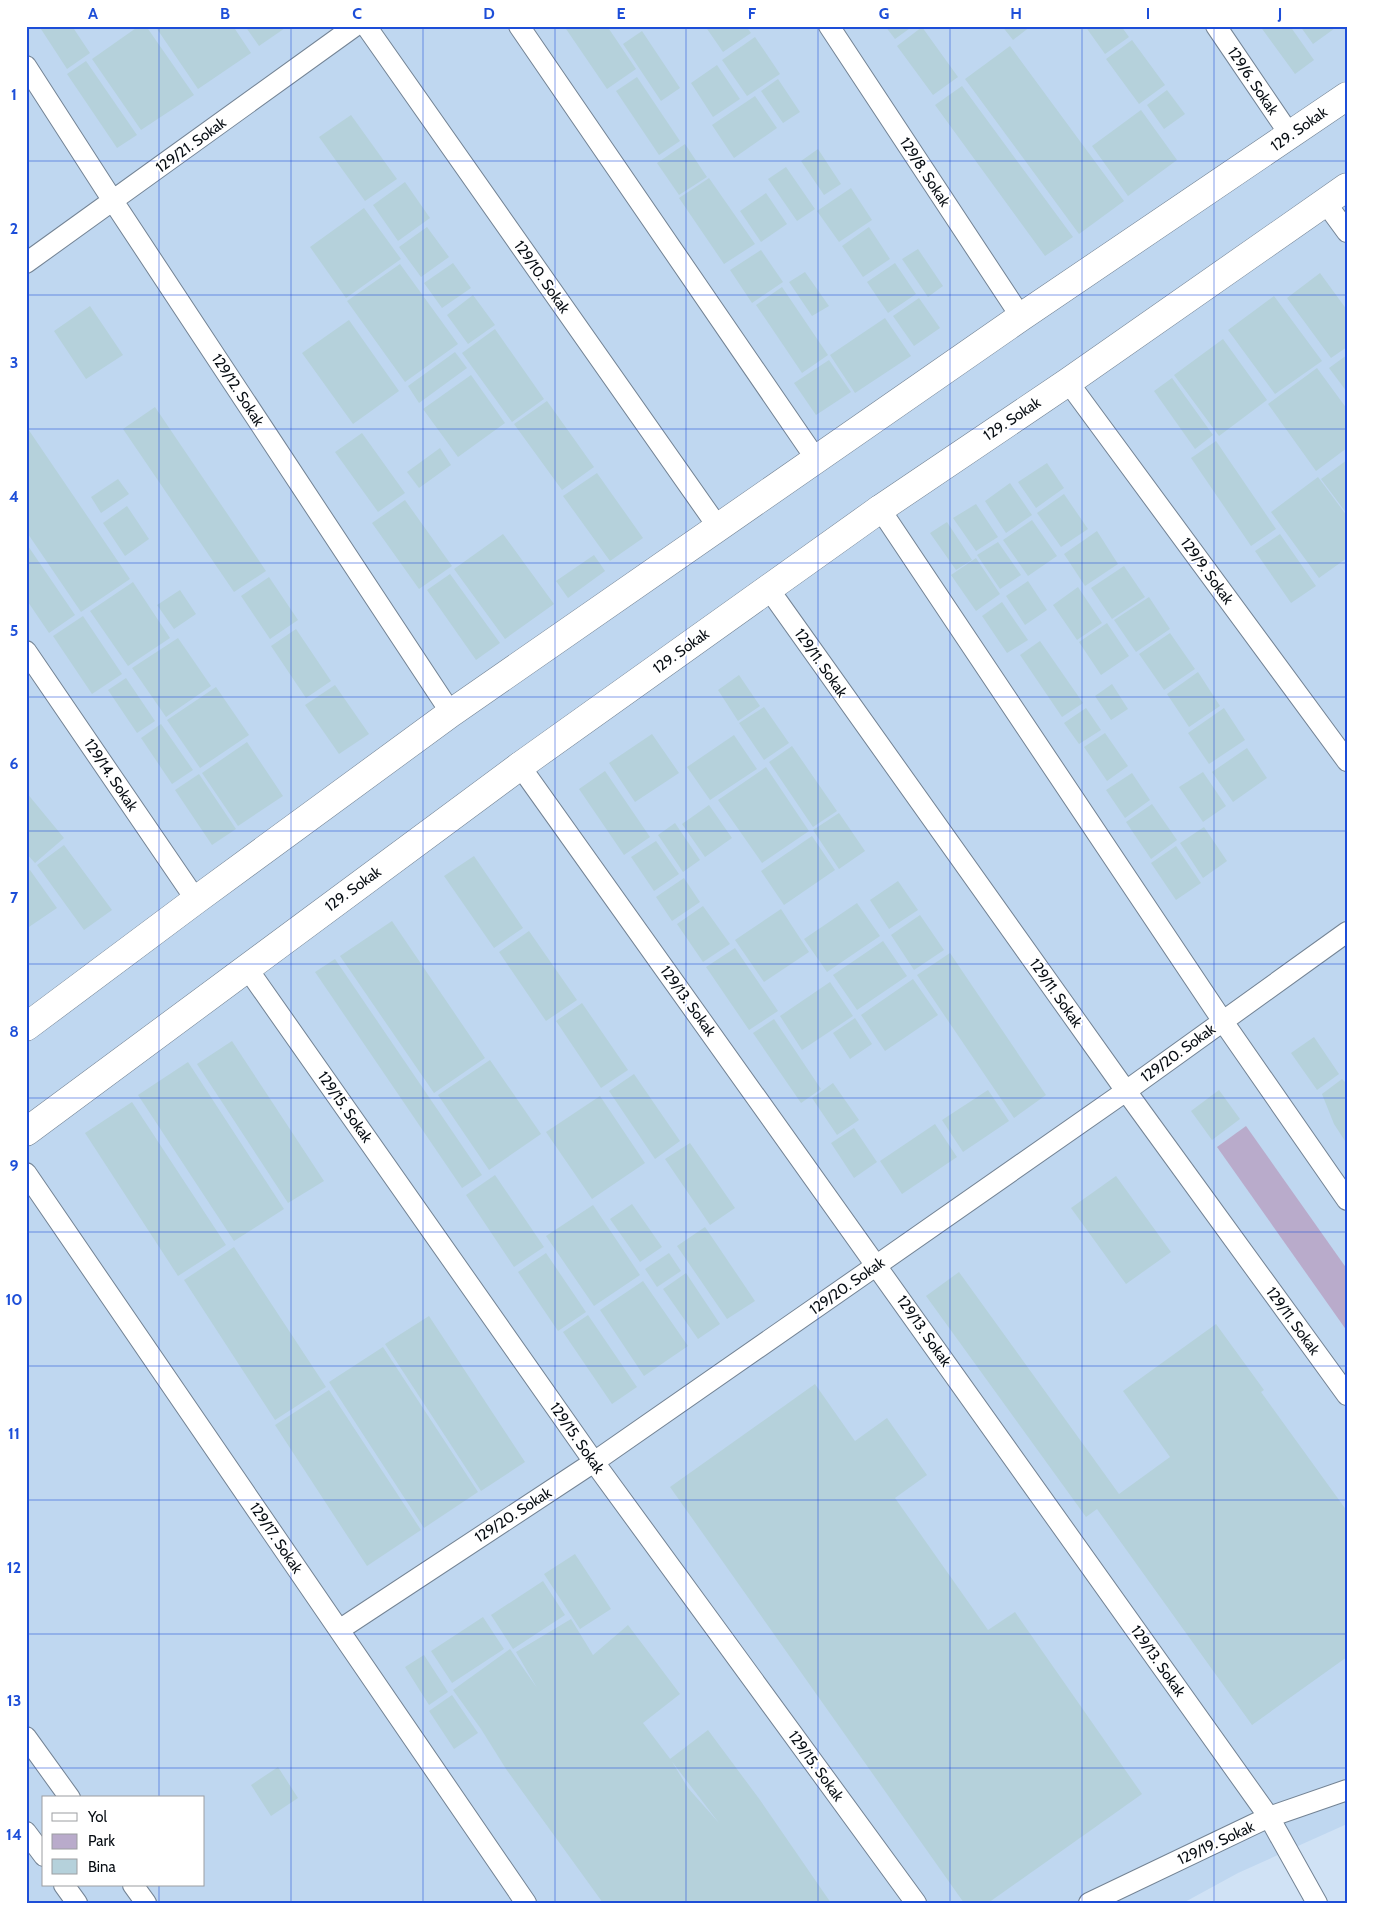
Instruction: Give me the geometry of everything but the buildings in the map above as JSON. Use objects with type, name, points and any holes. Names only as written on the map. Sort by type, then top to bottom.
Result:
[{"type":"street","name":"129. Sokak","points":[[26,1027],[451,713],[1020,317],[1347,96]]},
{"type":"street","name":"129. Sokak","points":[[26,1132],[520,766],[768,588],[880,509],[1068,382],[1336,194]]},
{"type":"lane","name":"129/21. Sokak","points":[[26,263],[355,26]]},
{"type":"lane","name":"129/10. Sokak","points":[[366,26],[718,527]]},
{"type":"lane","points":[[519,26],[816,459]]},
{"type":"lane","name":"129/8. Sokak","points":[[829,26],[1020,317]]},
{"type":"lane","name":"129/6. Sokak","points":[[1216,26],[1290,135]]},
{"type":"lane","name":"129/12. Sokak","points":[[26,66],[451,713]]},
{"type":"lane","points":[[1336,194],[1347,232]]},
{"type":"lane","name":"129/9. Sokak","points":[[1068,382],[1347,761]]},
{"type":"lane","points":[[880,509],[1222,1020],[1347,1200]]},
{"type":"lane","name":"129/11. Sokak","points":[[768,588],[1126,1091],[1347,1395]]},
{"type":"lane","name":"129/14. Sokak","points":[[26,651],[196,900]]},
{"type":"lane","name":"129/13. Sokak","points":[[520,766],[1269,1817],[1316,1903]]},
{"type":"lane","name":"129/20. Sokak","points":[[339,1630],[594,1462],[1126,1091],[1222,1020],[1347,932]]},
{"type":"lane","name":"129/15. Sokak","points":[[247,968],[594,1462],[916,1903]]},
{"type":"lane","name":"129/17. Sokak","points":[[26,1174],[526,1903]]},
{"type":"lane","points":[[26,1737],[69,1796]]},
{"type":"lane","name":"129/19. Sokak","points":[[1088,1903],[1269,1817],[1347,1790]]},
{"type":"lane","points":[[26,1832],[42,1853]]},
{"type":"lane","points":[[65,1886],[77,1903]]},
{"type":"lane","points":[[134,1886],[146,1903]]},
{"type":"shaded area","points":[[26,26],[1347,26],[1347,1824],[1238,1873],[1183,1903],[26,1903]]},
{"type":"green space","points":[[1246,1126],[1347,1269],[1347,1331],[1217,1147]]}]
